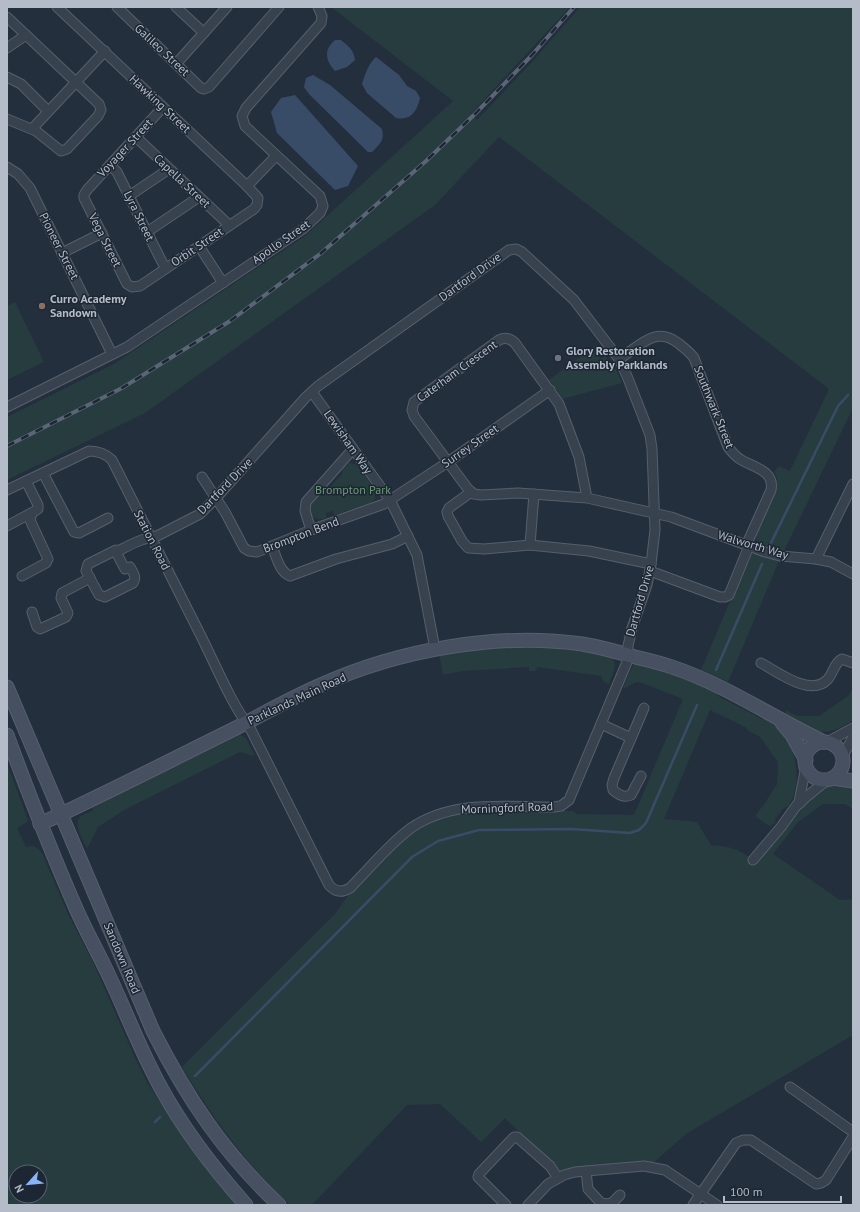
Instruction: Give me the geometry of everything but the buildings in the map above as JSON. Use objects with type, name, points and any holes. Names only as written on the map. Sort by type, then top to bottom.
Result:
[{"type":"main road","name":"Parklands Main Road","points":[[40,824],[321,685],[388,660],[435,649],[472,644],[509,641],[544,641],[581,644],[612,650],[672,667],[698,677],[734,693],[804,733],[825,742]]},
{"type":"main road","name":"Sandown Road","points":[[7,687],[153,1031],[170,1065],[214,1133],[245,1170],[278,1205]]},
{"type":"main road","name":"Parklands Main Road","points":[[756,705],[784,724],[798,744],[806,763]]},
{"type":"main road","name":"Sandown Road","points":[[7,736],[40,824],[78,914],[110,978],[138,1043],[161,1088],[190,1135],[222,1179],[246,1205]]},
{"type":"main road","points":[[830,779],[841,771],[846,762],[838,748],[831,743],[819,743],[808,751],[806,763],[808,770],[814,777],[822,780],[830,779],[853,781]]},
{"type":"street","points":[[176,7],[204,33]]},
{"type":"street","points":[[176,64],[227,7]]},
{"type":"street","name":"Galileo Street","points":[[118,8],[201,88],[206,89],[279,7]]},
{"type":"street","name":"Apollo Street","points":[[7,407],[127,347],[303,229],[321,211],[323,202],[320,196],[245,126],[242,120],[243,113],[246,108],[321,23],[322,16],[318,7]]},
{"type":"street","name":"Hawking Street","points":[[61,8],[247,186],[257,196],[258,203]]},
{"type":"street","points":[[7,17],[99,104],[102,110],[67,148],[61,151],[41,134],[7,119]]},
{"type":"street","points":[[7,48],[26,35]]},
{"type":"street","points":[[32,129],[105,51]]},
{"type":"street","points":[[7,77],[21,84],[48,111]]},
{"type":"street","name":"Voyager Street","points":[[87,190],[163,107]]},
{"type":"street","name":"Capella Street","points":[[136,137],[229,226]]},
{"type":"street","points":[[247,186],[276,156]]},
{"type":"street","name":"Lyra Street","points":[[110,165],[117,172],[146,232],[166,268]]},
{"type":"street","name":"Pioneer Street","points":[[7,167],[22,178],[30,188],[112,354]]},
{"type":"street","points":[[129,196],[169,169]]},
{"type":"street","name":"Vega Street","points":[[87,190],[84,198],[127,284],[132,287]]},
{"type":"street","points":[[146,232],[199,197]]},
{"type":"street","name":"Orbit Street","points":[[132,287],[140,286],[229,226],[256,207],[258,203]]},
{"type":"street","points":[[62,253],[102,233]]},
{"type":"street","points":[[199,246],[223,283]]},
{"type":"street","name":"Dartford Drive","points":[[90,578],[86,571],[87,566],[116,550],[116,552],[141,540],[157,536],[200,514],[312,392],[503,253],[513,249],[522,252],[574,300],[618,359],[627,376],[650,435],[652,449],[655,530],[651,568],[644,598],[632,628],[627,655]]},
{"type":"street","name":"Southwark Street","points":[[618,359],[652,338],[666,336],[673,339],[693,356],[728,447],[738,457],[763,470],[770,479],[771,490],[749,539],[747,551],[731,592],[725,597],[651,568]]},
{"type":"street","name":"Caterham Crescent","points":[[448,462],[414,416],[412,410],[413,404],[416,400],[499,340],[504,338],[513,340],[559,404],[579,457],[587,498]]},
{"type":"street","name":"Surrey Street","points":[[390,500],[448,462],[550,390]]},
{"type":"street","name":"Lewisham Way","points":[[312,392],[390,500],[408,536],[417,555],[420,566],[435,649]]},
{"type":"street","points":[[312,530],[304,507],[306,502],[353,449]]},
{"type":"street","name":"Station Road","points":[[7,490],[89,451],[104,454],[112,460],[239,713],[246,723]]},
{"type":"street","points":[[448,462],[471,492],[449,508],[447,512],[464,546],[468,548],[484,549],[530,546],[589,551],[651,568]]},
{"type":"street","points":[[43,473],[74,532],[79,533],[108,518]]},
{"type":"street","name":"Brompton Bend","points":[[202,477],[225,512],[242,546],[246,550],[254,552],[374,508],[390,500]]},
{"type":"street","points":[[7,526],[37,510],[38,505],[26,481]]},
{"type":"street","points":[[816,560],[853,484]]},
{"type":"street","name":"Walworth Way","points":[[471,492],[481,495],[518,493],[587,498],[671,517],[780,556],[831,562],[853,574]]},
{"type":"street","points":[[530,546],[534,494]]},
{"type":"street","points":[[22,576],[46,564],[48,559],[30,520],[32,513]]},
{"type":"street","points":[[272,546],[281,568],[284,573],[290,576],[336,560],[392,544],[408,536]]},
{"type":"street","points":[[32,612],[37,627],[40,629],[66,617],[68,613],[61,598],[62,593],[90,578],[99,595],[103,598],[133,583],[135,577],[130,567],[125,569],[116,552]]},
{"type":"street","name":"Morningford Road","points":[[246,723],[286,798],[329,885],[336,891],[343,891],[350,888],[402,835],[418,824],[436,815],[451,810],[467,808],[554,807],[566,804],[570,800],[627,662],[627,655]]},
{"type":"street","points":[[760,663],[800,684],[812,686],[821,684],[828,679],[838,661],[842,659],[853,663]]},
{"type":"street","points":[[641,776],[631,795],[622,796],[613,790],[612,785],[614,778],[644,708]]},
{"type":"street","points":[[601,724],[631,738]]},
{"type":"street","points":[[825,742],[853,728]]},
{"type":"street","points":[[846,762],[853,737]]},
{"type":"street","points":[[789,816],[798,802],[806,763]]},
{"type":"street","points":[[753,860],[805,798],[830,779]]},
{"type":"street","points":[[790,1087],[853,1132]]},
{"type":"street","points":[[506,1205],[478,1177],[478,1174],[514,1137],[517,1137],[550,1166],[558,1178]]},
{"type":"street","points":[[693,1205],[736,1143],[740,1141],[751,1140],[816,1184],[822,1183],[826,1180],[853,1137]]},
{"type":"street","points":[[528,1205],[548,1184],[558,1178],[575,1172],[644,1166],[654,1167],[670,1172],[717,1205]]},
{"type":"street","points":[[586,1171],[588,1189],[601,1203],[612,1203],[620,1195]]},
{"type":"green space","points":[[331,7],[570,7],[471,114],[477,120],[532,62],[580,7],[853,7],[853,408],[783,553],[761,546],[756,539],[757,532],[775,488],[776,480],[778,480],[774,472],[779,466],[790,471],[829,389],[499,137],[435,205],[145,413],[7,480],[7,417],[114,364],[305,236],[453,101]]},
{"type":"green space","points":[[15,302],[44,362],[7,380],[7,306]]},
{"type":"green space","points":[[596,345],[601,351],[597,355],[601,359],[605,356],[617,371],[622,383],[562,399],[549,380]]},
{"type":"green space","name":"Brompton Park","points":[[350,463],[356,464],[375,490],[375,499],[371,503],[334,515],[333,511],[326,513],[327,518],[314,518],[310,513],[310,506],[318,496],[322,496],[342,474],[343,469]]},
{"type":"green space","points":[[752,553],[779,561],[728,682],[701,670],[750,554]]},
{"type":"green space","points":[[511,647],[554,648],[608,655],[614,661],[614,672],[609,684],[604,682],[601,676],[537,667],[536,671],[529,671],[529,667],[462,671],[443,675],[439,653]]},
{"type":"green space","points":[[635,664],[679,677],[717,692],[718,696],[762,719],[766,718],[785,734],[793,751],[795,760],[796,780],[793,798],[789,806],[784,808],[775,819],[776,823],[769,826],[755,816],[777,784],[778,762],[760,737],[747,730],[747,728],[710,710],[664,819],[697,822],[711,845],[735,849],[756,862],[812,796],[830,785],[841,784],[853,787],[853,809],[845,804],[823,804],[798,822],[773,854],[840,900],[853,899],[853,1035],[686,1134],[652,1164],[560,1172],[505,1118],[481,1142],[440,1104],[407,1105],[312,1205],[290,1205],[259,1174],[231,1140],[205,1104],[182,1067],[335,914],[349,894],[395,847],[411,833],[428,823],[446,815],[478,811],[573,811],[577,814],[634,815],[683,699],[642,683],[636,682],[625,688],[623,687],[632,667]]},
{"type":"green space","points":[[853,689],[853,720],[843,727],[825,732],[813,731],[807,729],[786,715],[786,710],[797,716],[819,716],[848,696]]},
{"type":"green space","points":[[240,734],[246,738],[254,754],[253,756],[240,752],[124,810],[98,827],[87,849],[78,828],[79,819],[81,816],[93,811],[92,808],[233,735]]},
{"type":"green space","points":[[7,763],[28,820],[17,828],[26,847],[36,847],[43,855],[68,914],[93,962],[147,1082],[189,1147],[236,1205],[7,1205]]},
{"type":"water","points":[[335,40],[341,40],[348,46],[352,51],[355,60],[347,67],[335,71],[328,59],[327,52]]},
{"type":"water","points":[[376,57],[399,75],[407,86],[416,91],[420,98],[415,111],[406,118],[396,118],[367,93],[362,84],[369,66]]},
{"type":"water","points":[[313,75],[330,85],[382,129],[383,136],[381,142],[372,152],[368,152],[309,94],[304,87],[306,78]]},
{"type":"water","points":[[295,95],[358,166],[348,186],[335,190],[277,133],[271,112],[281,98]]},
{"type":"waterway","points":[[771,543],[838,406],[848,395]]},
{"type":"waterway","points":[[716,670],[762,564]]},
{"type":"waterway","points":[[195,1076],[412,857],[438,841],[479,830],[571,829],[630,833],[639,830],[646,823],[697,705]]},
{"type":"waterway","points":[[155,1122],[160,1117]]},
{"type":"railway","points":[[7,446],[122,388],[230,321],[320,254],[426,161],[476,113],[532,55],[574,7]]},
{"type":"place","name":"Curro Academy Sandown","points":[[42,306]]},
{"type":"place","name":"Glory Restoration Assembly Parklands","points":[[558,358]]}]
